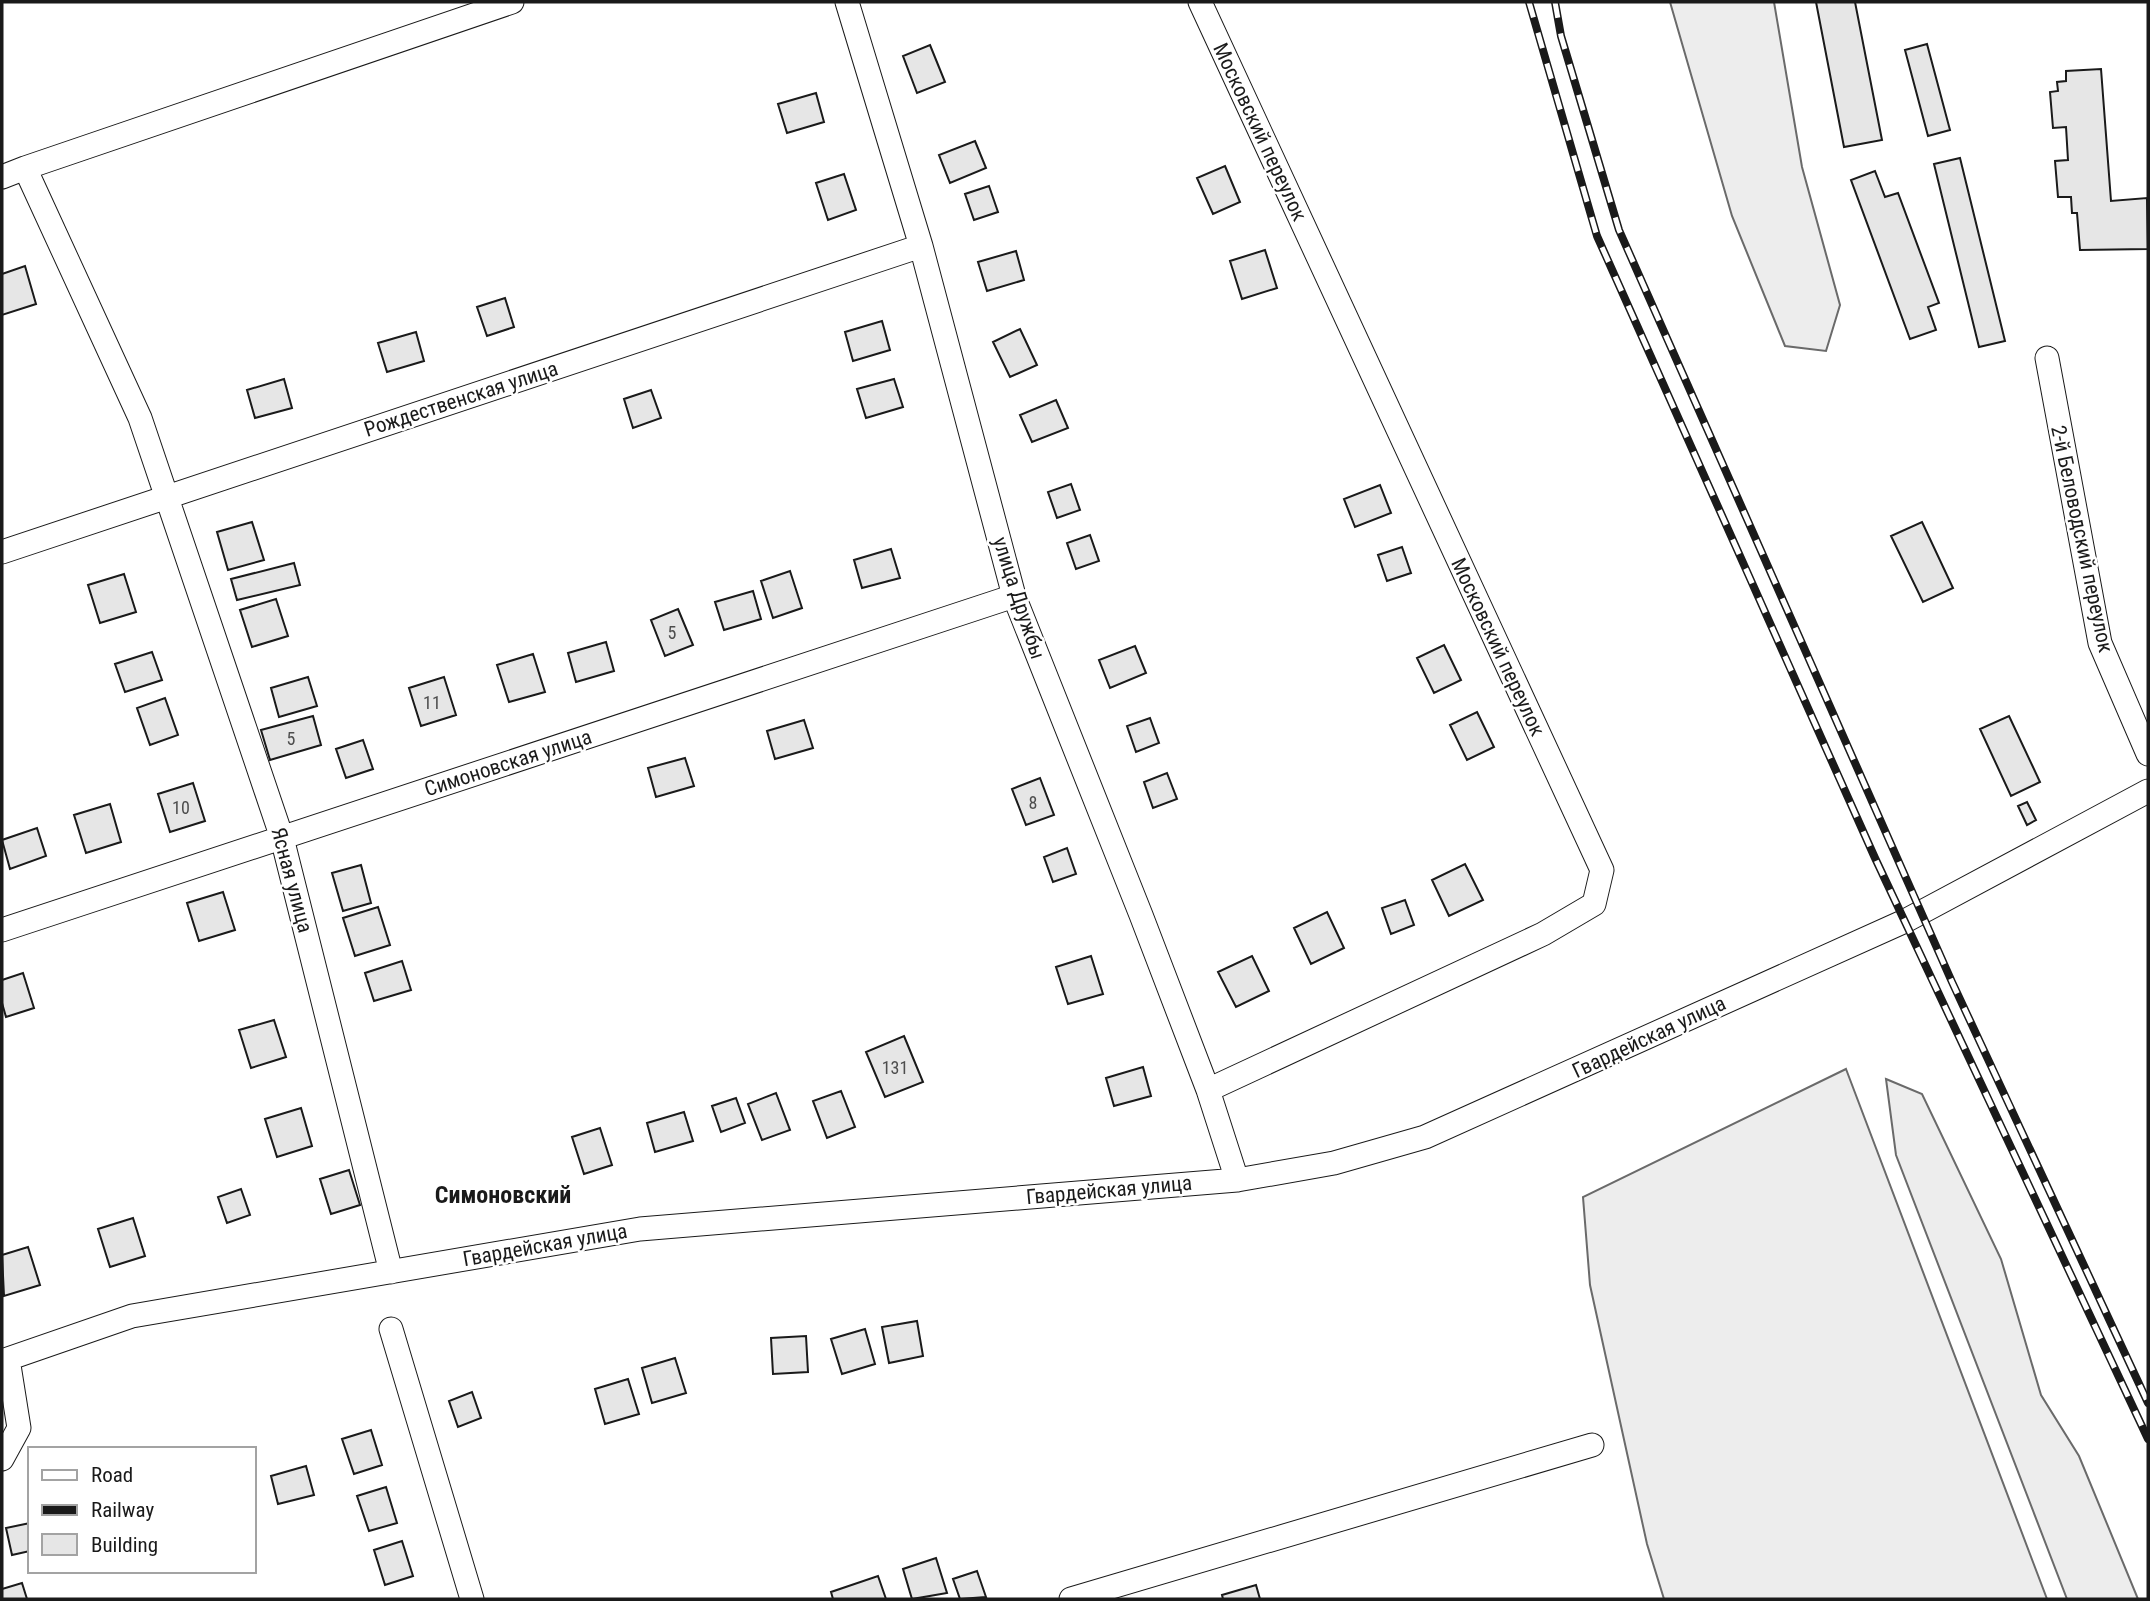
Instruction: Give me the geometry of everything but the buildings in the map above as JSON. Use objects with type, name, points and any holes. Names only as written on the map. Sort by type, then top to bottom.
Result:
[{"type":"street","points":[[2,177],[512,2]]},
{"type":"street","name":"улица Дружбы","points":[[847,2],[921,246],[1014,596],[1208,1090],[1237,1180]]},
{"type":"street","name":"Московский переулок","points":[[1200,2],[1602,870],[1594,904],[1543,934],[1208,1090]]},
{"type":"street","name":"Ясная улица","points":[[25,168],[140,418],[282,838],[391,1272]]},
{"type":"street","name":"Рождественская улица","points":[[2,552],[921,246]]},
{"type":"street","name":"2-й Беловодский переулок","points":[[2047,358],[2100,643],[2148,754]]},
{"type":"street","name":"Симоновская улица","points":[[2,930],[1014,596]]},
{"type":"street","name":"Гвардейская улица","points":[[5,1360],[132,1316],[640,1229],[1237,1180],[1334,1163],[1425,1137],[1905,920],[2148,791]]},
{"type":"street","points":[[391,1329],[472,1599]]},
{"type":"street","points":[[2,1459],[19,1428],[5,1360]]},
{"type":"street","points":[[1071,1599],[1592,1445]]},
{"type":"shaded area","points":[[1670,2],[1774,2],[1802,167],[1840,305],[1826,351],[1785,346],[1732,216]]},
{"type":"shaded area","points":[[1846,1069],[2047,1599],[1664,1599],[1647,1544],[1590,1285],[1583,1197]]},
{"type":"shaded area","points":[[1886,1079],[1922,1094],[2001,1259],[2041,1395],[2079,1456],[2138,1599],[2067,1599],[1896,1155]]},
{"type":"railway","points":[[1529,2],[1597,236],[1875,858],[2148,1439]]},
{"type":"railway","points":[[1555,2],[1561,36],[1619,230],[1952,982],[2148,1403]]},
{"type":"district","name":"Симоновский","points":[[503,1195]]}]
